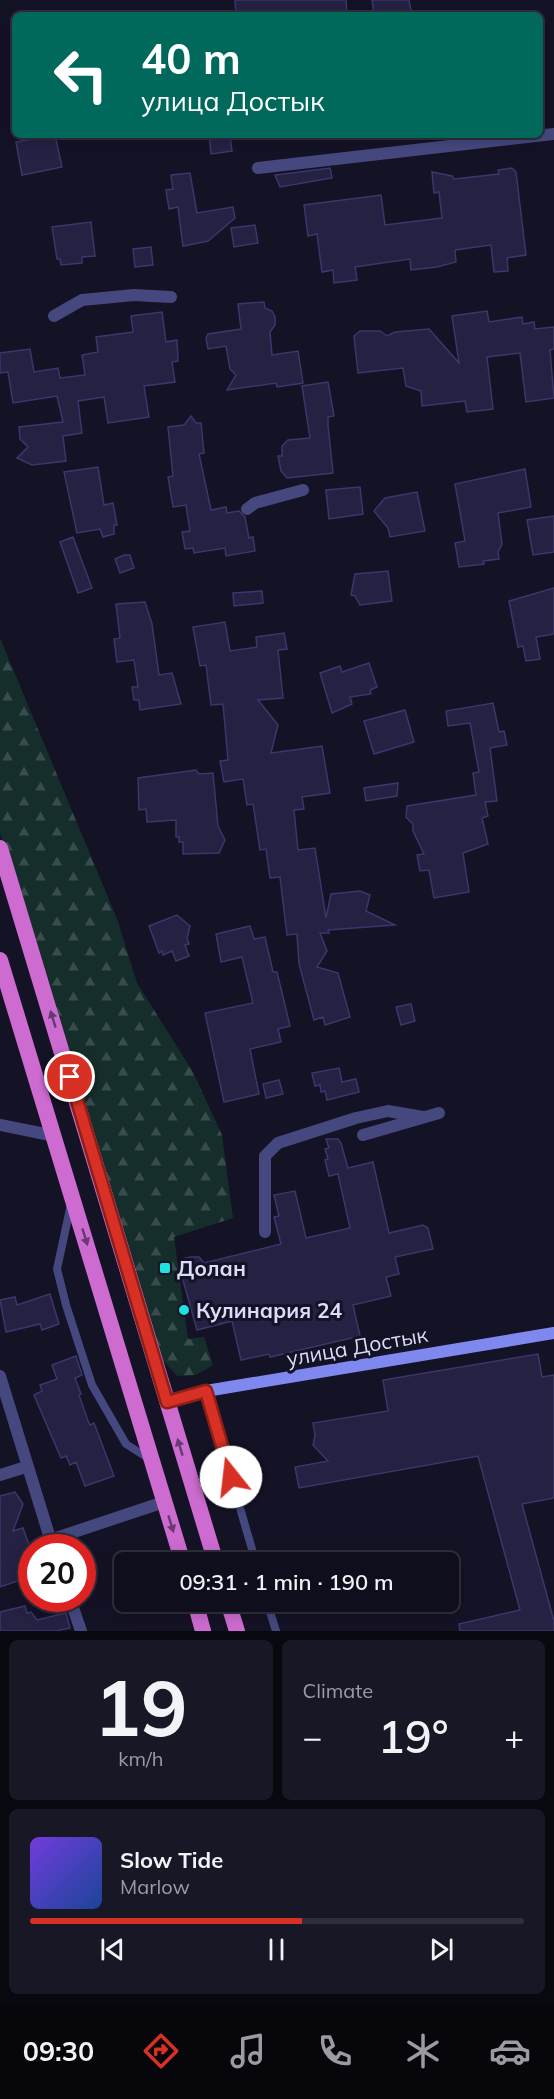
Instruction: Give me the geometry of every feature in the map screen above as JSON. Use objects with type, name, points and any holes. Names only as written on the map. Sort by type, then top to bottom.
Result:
[{"type":"highway","points":[[0,848],[213,1552]]},
{"type":"highway","points":[[0,960],[180,1552]]},
{"type":"highway","points":[[198,1612],[203,1631]]},
{"type":"highway","points":[[231,1612],[237,1631]]},
{"type":"main road","name":"улица Достык","points":[[167,1402],[206,1391],[554,1333]]},
{"type":"street","points":[[258,168],[519,138]]},
{"type":"street","points":[[54,315],[82,300],[134,295],[171,297]]},
{"type":"street","points":[[247,509],[255,503],[303,490]]},
{"type":"street","points":[[265,1232],[265,1156],[278,1143],[356,1118],[388,1111],[423,1117]]},
{"type":"street","points":[[363,1135],[439,1113]]},
{"type":"street","points":[[0,1125],[55,1136]]},
{"type":"street","points":[[0,1376],[26,1467],[49,1534]]},
{"type":"street","points":[[0,1475],[26,1467]]},
{"type":"street","points":[[79,1534],[164,1502]]},
{"type":"street","points":[[74,1612],[81,1631]]},
{"type":"lane","points":[[73,1196],[57,1269],[66,1305],[93,1385],[126,1444],[152,1461]]},
{"type":"lane","points":[[206,1391],[253,1552]]},
{"type":"lane","points":[[270,1612],[276,1631]]},
{"type":"green space","points":[[0,638],[117,919],[137,983],[193,1072],[222,1135],[233,1218],[174,1237],[188,1339],[204,1337],[213,1365],[196,1375],[177,1376],[156,1353],[0,833]]},
{"type":"building","points":[[235,0],[346,0],[347,12],[236,12]]},
{"type":"building","points":[[372,0],[409,0],[411,12],[374,12]]},
{"type":"building","points":[[56,138],[62,167],[22,175],[16,142]]},
{"type":"building","points":[[209,138],[230,138],[232,151],[211,154]]},
{"type":"building","points":[[330,168],[332,178],[280,187],[275,175]]},
{"type":"building","points":[[512,168],[516,172],[526,255],[507,258],[508,271],[494,272],[491,245],[455,250],[456,262],[437,267],[411,270],[410,259],[355,267],[357,280],[334,283],[333,270],[322,272],[317,234],[308,236],[304,205],[381,195],[385,225],[442,218],[439,192],[434,193],[432,172],[452,176],[454,179],[499,174],[498,170]]},
{"type":"building","points":[[190,173],[197,213],[233,207],[235,218],[208,241],[183,246],[178,207],[169,209],[166,190],[173,189],[171,175]]},
{"type":"building","points":[[91,222],[95,256],[82,257],[82,263],[61,265],[60,259],[57,259],[52,227]]},
{"type":"building","points":[[255,225],[258,243],[234,247],[231,228]]},
{"type":"building","points":[[151,247],[153,265],[135,267],[133,249]]},
{"type":"building","points":[[264,302],[265,308],[272,311],[275,317],[275,325],[270,332],[272,355],[298,351],[303,383],[277,387],[276,383],[227,390],[236,375],[230,369],[226,346],[208,349],[206,338],[208,334],[241,329],[238,304]]},
{"type":"building","points":[[487,311],[489,322],[522,317],[523,324],[534,322],[535,329],[554,327],[554,349],[550,350],[554,398],[526,402],[520,353],[487,357],[493,409],[467,412],[465,401],[422,406],[421,391],[406,386],[403,368],[358,373],[354,336],[360,331],[380,331],[387,336],[395,332],[429,329],[459,363],[452,316]]},
{"type":"building","points":[[162,312],[166,342],[177,340],[178,361],[172,362],[175,382],[144,386],[149,417],[108,423],[104,397],[78,401],[82,433],[63,436],[66,461],[32,465],[17,458],[28,447],[20,439],[19,427],[63,422],[57,396],[13,403],[8,372],[0,373],[0,353],[30,349],[34,372],[58,368],[60,378],[85,375],[82,355],[98,352],[96,337],[133,332],[131,316]]},
{"type":"building","points":[[328,382],[334,416],[328,417],[333,473],[287,478],[281,471],[278,456],[282,456],[282,446],[288,440],[310,438],[302,386]]},
{"type":"building","points":[[191,416],[196,423],[201,423],[204,453],[199,454],[211,510],[226,507],[227,513],[239,511],[245,517],[249,538],[253,537],[255,551],[226,556],[225,548],[194,553],[193,548],[185,549],[182,532],[190,531],[186,505],[173,507],[168,477],[173,476],[168,427],[184,425]]},
{"type":"building","points":[[98,467],[104,505],[113,503],[117,525],[114,525],[114,534],[103,537],[100,529],[77,533],[64,472]]},
{"type":"building","points":[[525,469],[531,507],[498,513],[502,544],[498,552],[499,559],[483,561],[484,564],[459,567],[455,543],[465,541],[455,484]]},
{"type":"building","points":[[360,487],[363,514],[329,519],[326,490]]},
{"type":"building","points":[[417,492],[425,531],[390,537],[388,528],[374,511],[385,498]]},
{"type":"building","points":[[554,516],[554,552],[533,555],[527,520]]},
{"type":"building","points":[[73,537],[92,588],[78,593],[60,542]]},
{"type":"building","points":[[130,555],[134,568],[120,573],[115,559]]},
{"type":"building","points":[[388,571],[392,601],[360,605],[355,596],[351,595],[355,574]]},
{"type":"building","points":[[554,588],[554,634],[536,637],[540,659],[526,661],[523,646],[518,647],[509,601]]},
{"type":"building","points":[[262,591],[263,603],[234,606],[233,593]]},
{"type":"building","points":[[145,602],[152,624],[159,675],[172,673],[181,704],[140,710],[139,700],[134,700],[132,687],[138,687],[134,660],[117,662],[114,639],[120,638],[116,604]]},
{"type":"building","points":[[225,622],[230,651],[257,647],[256,637],[284,633],[287,649],[278,650],[283,698],[258,700],[278,725],[271,753],[322,746],[330,793],[302,797],[304,809],[294,810],[298,850],[315,848],[326,918],[331,894],[360,891],[370,895],[366,911],[395,925],[328,930],[329,933],[320,933],[327,951],[317,967],[338,973],[350,1017],[325,1025],[323,1017],[314,1020],[299,964],[297,934],[287,935],[280,877],[270,878],[266,849],[260,850],[253,804],[247,805],[243,779],[224,782],[220,761],[228,760],[223,704],[211,705],[206,665],[200,666],[193,627]]},
{"type":"building","points":[[369,663],[377,687],[370,690],[371,694],[350,697],[352,704],[332,713],[320,673],[340,666],[342,672]]},
{"type":"building","points":[[493,703],[499,732],[504,731],[507,745],[490,748],[497,801],[485,802],[488,816],[482,818],[488,844],[463,853],[469,892],[434,898],[429,870],[420,871],[417,855],[424,854],[413,831],[413,824],[406,817],[407,806],[476,795],[473,773],[479,772],[470,723],[448,726],[446,711]]},
{"type":"building","points":[[405,710],[414,742],[374,754],[364,721]]},
{"type":"building","points":[[196,770],[199,774],[213,773],[218,826],[225,840],[219,853],[183,854],[183,842],[179,842],[179,837],[176,837],[176,820],[147,822],[146,809],[139,810],[138,778]]},
{"type":"building","points":[[398,783],[397,796],[366,801],[364,788]]},
{"type":"building","points":[[177,915],[190,926],[187,938],[189,944],[185,945],[189,956],[176,961],[172,951],[163,955],[162,951],[159,953],[149,926]]},
{"type":"building","points":[[250,926],[254,939],[265,937],[273,972],[277,972],[290,1026],[278,1029],[281,1042],[250,1049],[259,1094],[224,1102],[205,1013],[253,1003],[242,957],[221,962],[216,934]]},
{"type":"building","points":[[411,1004],[415,1021],[401,1025],[396,1007]]},
{"type":"building","points":[[339,1068],[342,1082],[356,1079],[359,1092],[327,1100],[325,1091],[321,1092],[320,1085],[315,1086],[312,1073]]},
{"type":"building","points":[[279,1080],[283,1094],[266,1098],[263,1084]]},
{"type":"building","points":[[326,1139],[338,1139],[348,1168],[373,1162],[389,1233],[423,1225],[428,1228],[433,1249],[395,1257],[399,1274],[386,1277],[391,1296],[353,1305],[360,1336],[270,1357],[269,1354],[241,1360],[232,1321],[197,1330],[179,1266],[182,1259],[191,1257],[199,1257],[204,1263],[281,1244],[274,1217],[279,1216],[274,1195],[295,1191],[306,1238],[350,1228],[338,1174],[329,1176],[325,1160],[328,1159],[325,1149],[329,1148]]},
{"type":"building","points":[[50,1294],[59,1324],[42,1330],[40,1324],[6,1332],[0,1300],[15,1297],[17,1305]]},
{"type":"building","points":[[538,1354],[542,1377],[554,1375],[554,1498],[522,1504],[554,1621],[554,1631],[460,1631],[459,1624],[520,1610],[478,1456],[299,1488],[295,1467],[328,1461],[313,1445],[315,1435],[313,1423],[388,1411],[383,1380]]},
{"type":"building","points":[[76,1356],[82,1375],[75,1378],[81,1394],[79,1395],[90,1425],[94,1423],[114,1476],[85,1486],[76,1462],[70,1465],[66,1456],[61,1458],[34,1395],[42,1391],[40,1385],[57,1379],[52,1365]]},
{"type":"building","points":[[15,1492],[23,1504],[13,1531],[23,1528],[25,1534],[18,1534],[18,1581],[0,1587],[0,1496]]},
{"type":"building","points":[[18,1608],[18,1612],[31,1612],[37,1620],[66,1613],[70,1628],[56,1631],[0,1631],[0,1612]]},
{"type":"place","name":"Долан","points":[[165,1268]]},
{"type":"place","name":"Кулинария 24","points":[[184,1310]]},
{"type":"route","points":[[70,1077],[167,1402],[206,1391],[231,1477]]}]
